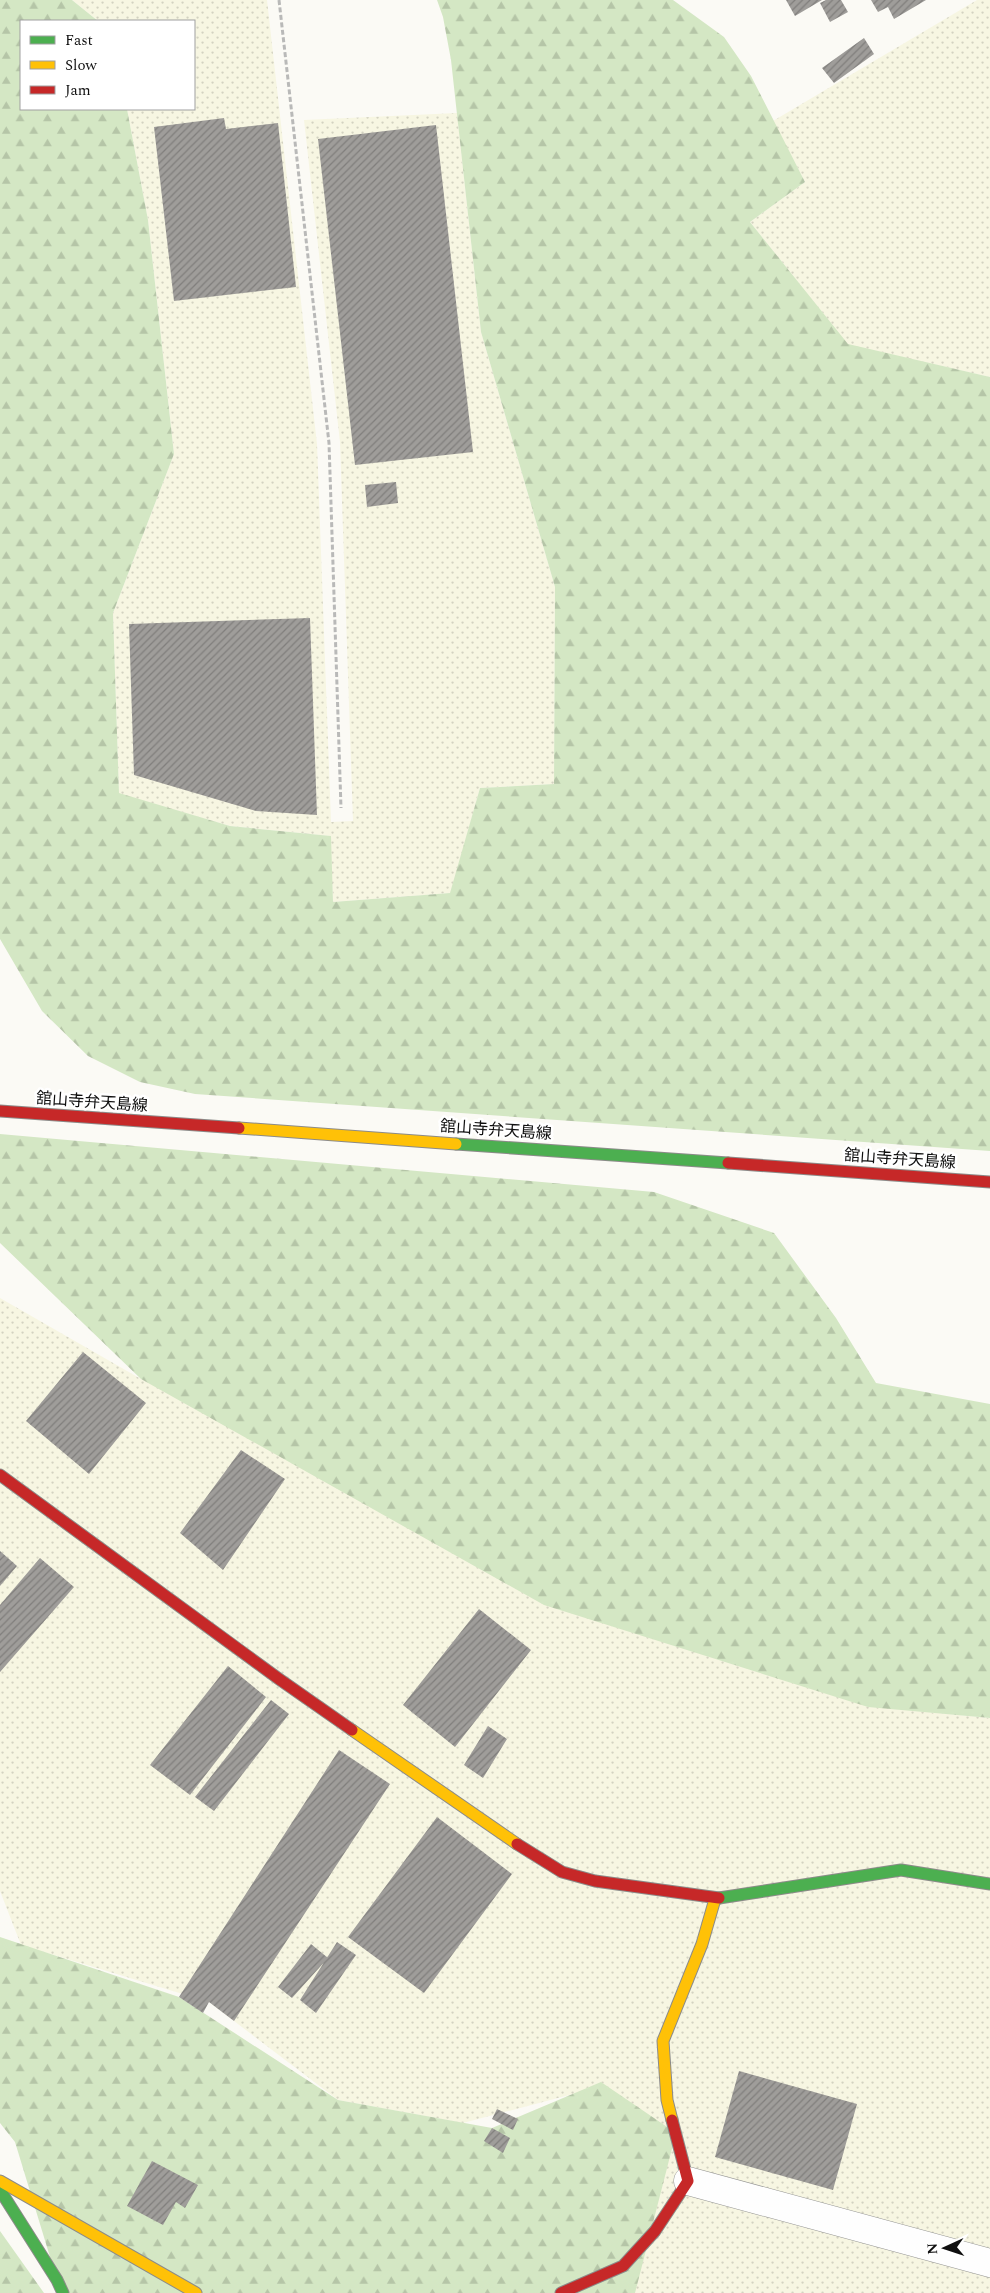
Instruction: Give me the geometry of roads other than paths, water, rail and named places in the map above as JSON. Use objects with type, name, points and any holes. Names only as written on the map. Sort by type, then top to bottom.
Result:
[{"type":"street","name":"舘山寺弁天島線","points":[[0,1111],[990,1182]]},
{"type":"street","points":[[0,1475],[280,1679],[522,1847],[562,1872],[595,1881],[715,1900],[901,1870],[990,1884]]},
{"type":"street","points":[[561,2293],[623,2266],[655,2231],[688,2181],[667,2100],[663,2041],[702,1944],[715,1900]]},
{"type":"street","points":[[0,2181],[196,2293]]},
{"type":"street","points":[[688,2181],[990,2263]]},
{"type":"street","points":[[0,2190],[57,2280],[62,2293]]}]
